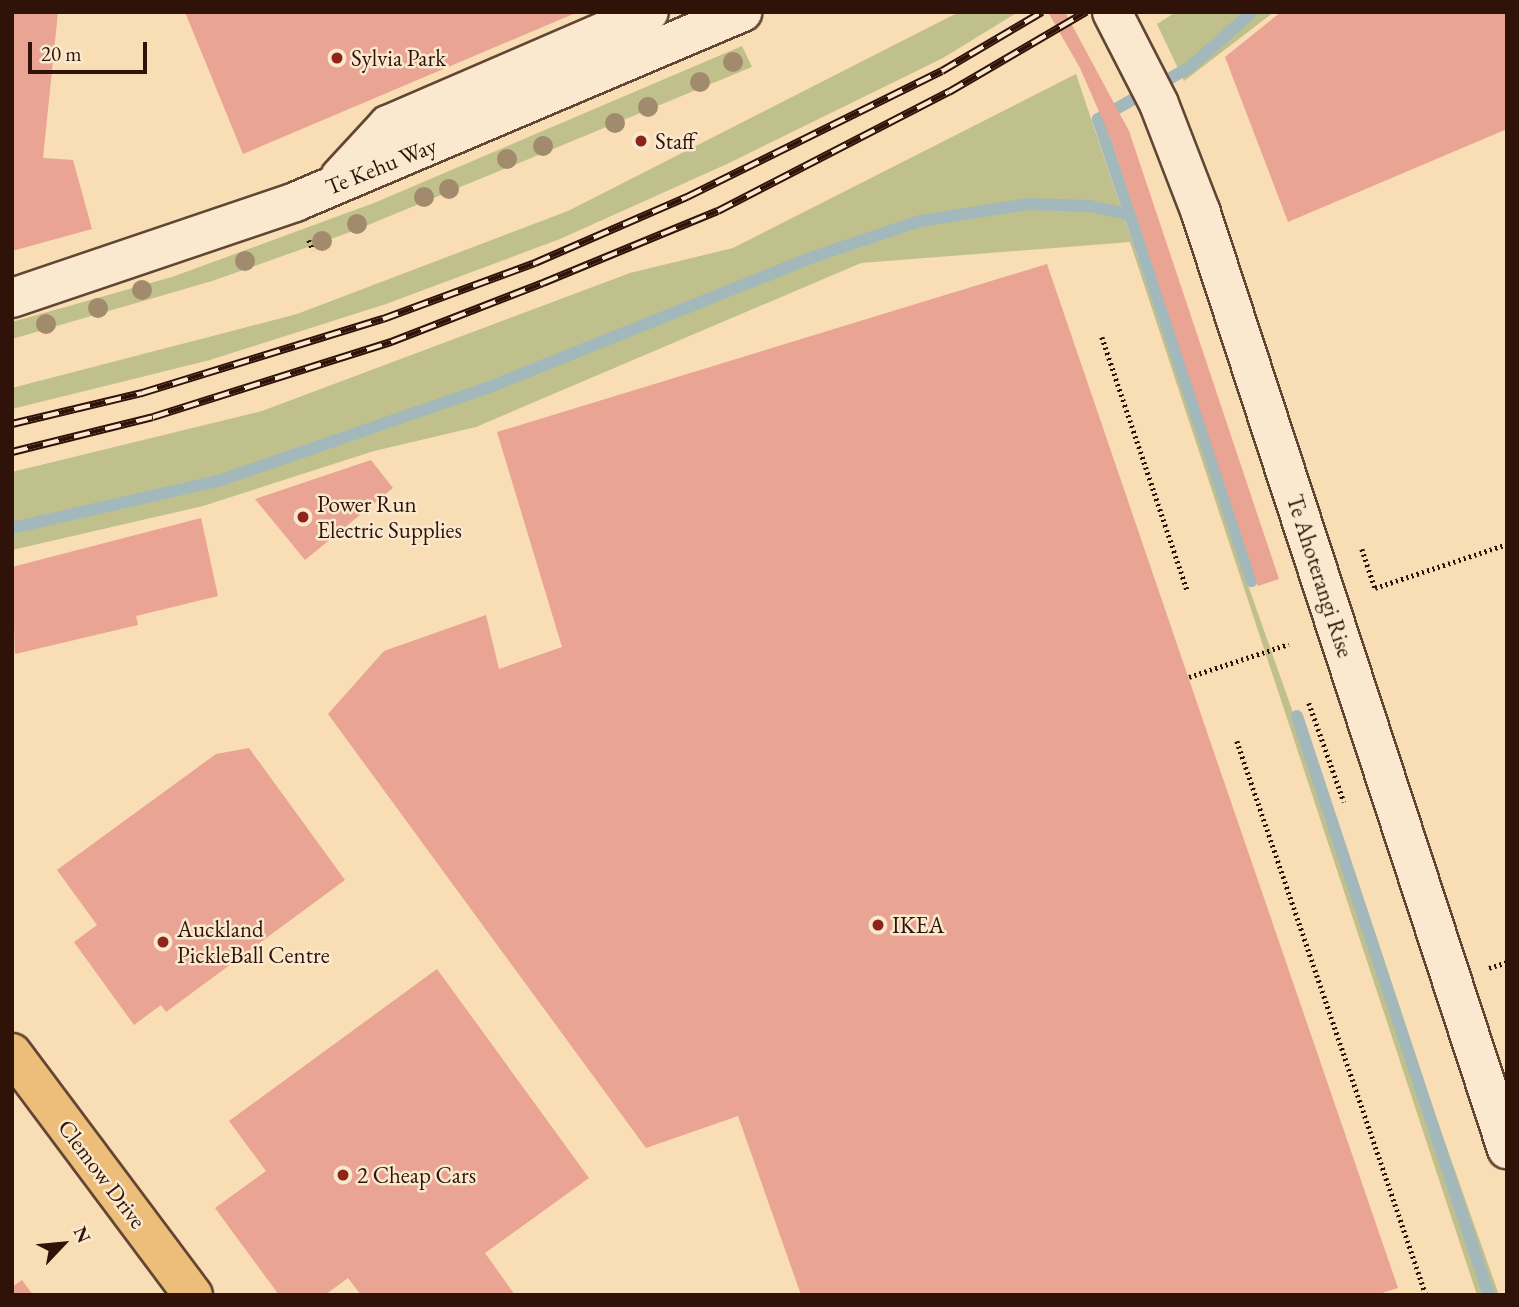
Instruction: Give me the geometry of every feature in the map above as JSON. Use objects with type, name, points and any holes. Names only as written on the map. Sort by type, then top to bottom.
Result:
[{"type":"main road","name":"Clemow Drive","points":[[12,1053],[193,1295]]},
{"type":"street","points":[[332,186],[388,125],[649,12]]},
{"type":"street","name":"Te Kehu Way","points":[[12,298],[156,252],[332,186],[742,12]]},
{"type":"street","name":"Te Ahoterangi Rise","points":[[1112,12],[1159,104],[1201,213],[1507,1149]]},
{"type":"path","points":[[1102,337],[1187,590]]},
{"type":"path","points":[[1362,549],[1375,586],[1507,544]]},
{"type":"path","points":[[1189,677],[1289,645]]},
{"type":"path","points":[[1309,703],[1344,802]]},
{"type":"path","points":[[1237,741],[1426,1295]]},
{"type":"path","points":[[1482,971],[1507,962]]},
{"type":"green space","points":[[959,12],[1018,12],[943,58],[727,164],[560,239],[386,304],[210,360],[12,409],[12,388],[297,314],[568,211]]},
{"type":"green space","points":[[1176,12],[1274,12],[1184,81],[1157,24]]},
{"type":"green space","points":[[742,46],[752,67],[356,230],[212,281],[12,339],[12,322],[172,277],[374,203]]},
{"type":"green space","points":[[1076,74],[1249,588],[1499,1295],[1477,1295],[1130,242],[861,263],[476,427],[374,451],[203,506],[12,550],[12,472],[262,411],[630,273],[733,248]]},
{"type":"building","points":[[12,12],[58,12],[43,158],[73,160],[92,229],[12,251]]},
{"type":"building","name":"Sylvia Park","points":[[185,12],[578,12],[243,154]]},
{"type":"building","points":[[1048,12],[1065,12],[1129,131],[1279,579],[1258,586],[1111,139],[1080,68]]},
{"type":"building","points":[[1281,12],[1507,12],[1507,129],[1288,222],[1225,57]]},
{"type":"building","name":"IKEA","points":[[1047,264],[1398,1288],[1376,1295],[801,1295],[738,1116],[646,1148],[328,714],[384,651],[486,615],[499,669],[562,647],[497,432]]},
{"type":"building","points":[[371,460],[393,488],[305,560],[255,499]]},
{"type":"building","points":[[201,518],[218,596],[136,616],[138,625],[15,654],[12,567]]},
{"type":"building","points":[[249,748],[345,880],[166,1012],[161,1005],[134,1025],[74,942],[97,925],[57,870],[216,754]]},
{"type":"building","points":[[437,969],[589,1178],[485,1253],[515,1295],[361,1295],[348,1278],[325,1295],[279,1295],[215,1208],[266,1171],[229,1121]]},
{"type":"building","points":[[22,1280],[33,1295],[12,1295],[12,1287]]},
{"type":"waterway","points":[[1252,12],[1190,67],[1098,119],[1252,581]]},
{"type":"waterway","points":[[12,528],[221,480],[487,388],[813,257],[920,221],[1028,204],[1090,206],[1131,215]]},
{"type":"waterway","points":[[1297,716],[1489,1295]]},
{"type":"railway","points":[[12,424],[142,393],[383,319],[535,263],[687,197],[942,71],[1042,12]]},
{"type":"railway","points":[[12,452],[153,417],[391,342],[543,283],[718,211],[949,92],[1086,12]]},
{"type":"place","name":"Sylvia Park","points":[[337,58]]},
{"type":"place","name":"Staff","points":[[641,141]]},
{"type":"place","name":"Power Run Electric Supplies","points":[[303,517]]},
{"type":"place","name":"IKEA","points":[[878,925]]},
{"type":"place","name":"Auckland PickleBall Centre","points":[[163,942]]},
{"type":"place","name":"2 Cheap Cars","points":[[343,1175]]}]
